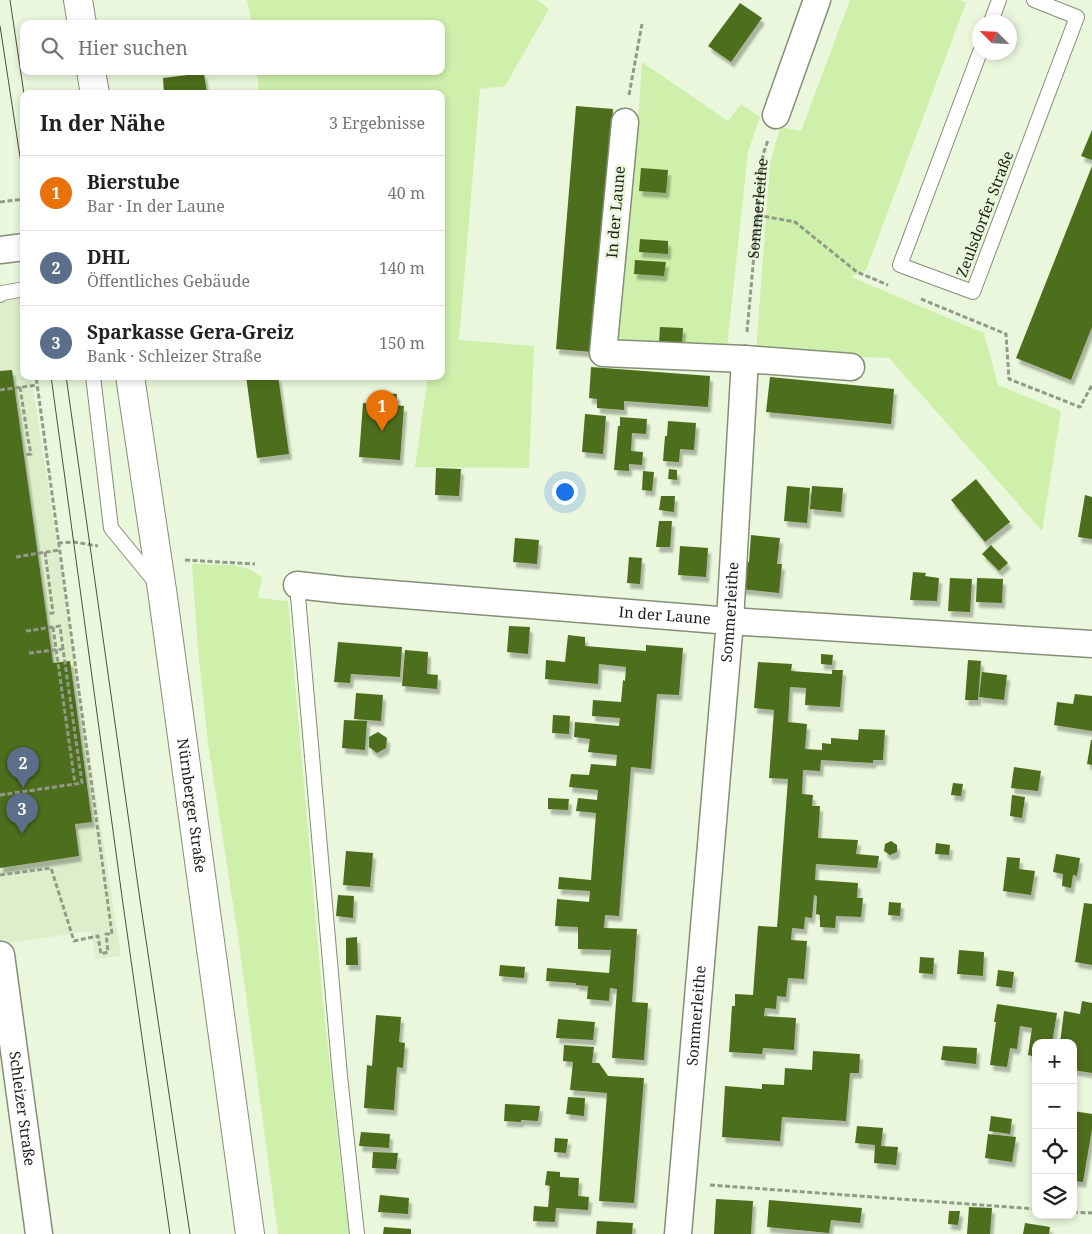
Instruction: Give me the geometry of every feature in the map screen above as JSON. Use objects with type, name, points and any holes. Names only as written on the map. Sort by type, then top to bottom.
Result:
[{"type":"main road","points":[[78,0],[81,20]]},
{"type":"main road","points":[[92,75],[94,90]]},
{"type":"main road","name":"Nürnberger Straße","points":[[131,380],[162,590],[250,1234]]},
{"type":"street","points":[[776,115],[817,0]]},
{"type":"street","name":"In der Laune","points":[[625,122],[602,353],[851,366]]},
{"type":"street","points":[[0,250],[20,248]]},
{"type":"street","name":"Sommerleithe","points":[[678,1234],[730,621],[745,359]]},
{"type":"street","name":"In der Laune","points":[[297,585],[730,621],[1092,644]]},
{"type":"street","name":"Schleizer Straße","points":[[0,955],[39,1234]]},
{"type":"lane","points":[[994,15],[999,0]]},
{"type":"lane","name":"Zeulsdorfer Straße","points":[[977,60],[900,265],[973,292],[1078,17],[1034,0]]},
{"type":"lane","points":[[0,296],[2,293],[20,290]]},
{"type":"lane","points":[[93,380],[111,528],[162,590]]},
{"type":"lane","points":[[297,585],[340,1076],[358,1234]]},
{"type":"path","points":[[625,122],[642,24]]},
{"type":"path","name":"Sommerleithe","points":[[745,359],[763,155],[776,115]]},
{"type":"path","points":[[0,202],[20,200]]},
{"type":"path","points":[[757,214],[795,222],[857,272],[892,286]]},
{"type":"path","points":[[919,297],[1006,334],[1009,379],[1080,407],[1092,385]]},
{"type":"path","points":[[0,875],[51,868],[74,941],[98,936],[101,954],[108,952],[106,934],[112,934],[36,380]]},
{"type":"path","points":[[0,390],[37,385]]},
{"type":"path","points":[[20,387],[31,454],[24,455]]},
{"type":"path","points":[[16,557],[59,550]]},
{"type":"path","points":[[45,552],[53,613],[46,614]]},
{"type":"path","points":[[0,795],[82,783],[60,626],[26,631]]},
{"type":"path","points":[[53,627],[75,784]]},
{"type":"path","points":[[30,654],[63,649]]},
{"type":"path","points":[[682,1183],[1032,1209]]},
{"type":"path","points":[[1077,1212],[1092,1213]]},
{"type":"shaded area","points":[[0,283],[19,296],[20,380],[32,380],[121,956],[96,959],[91,931],[0,944]]},
{"type":"green space","points":[[247,0],[537,0],[549,9],[505,86],[480,89],[459,340],[534,346],[529,468],[415,467],[427,380],[445,380],[445,90],[259,90],[257,75],[445,75],[445,20],[251,20]]},
{"type":"green space","points":[[850,0],[958,0],[966,3],[866,270],[851,277],[984,333],[998,385],[1061,411],[1042,531],[889,358],[756,351],[770,164],[780,127],[801,131]]},
{"type":"green space","points":[[642,62],[728,121],[741,104],[760,117],[748,152],[727,347],[616,340],[637,139]]},
{"type":"green space","points":[[192,564],[233,565],[249,569],[262,577],[258,598],[288,601],[323,1002],[350,1234],[278,1234],[238,936],[208,743],[198,651]]},
{"type":"building","points":[[740,3],[762,18],[731,62],[708,46]]},
{"type":"building","points":[[204,75],[206,90],[164,90],[163,78]]},
{"type":"building","points":[[576,106],[613,109],[593,352],[556,349]]},
{"type":"building","points":[[1092,130],[1092,160],[1081,156]]},
{"type":"building","points":[[1092,166],[1092,327],[1071,380],[1016,358]]},
{"type":"building","points":[[641,168],[668,170],[666,193],[639,191]]},
{"type":"building","points":[[640,239],[668,241],[668,254],[639,252]]},
{"type":"building","points":[[635,260],[666,262],[664,276],[634,274]]},
{"type":"building","points":[[660,327],[683,328],[682,344],[659,343]]},
{"type":"building","points":[[591,367],[710,376],[708,407],[624,401],[624,410],[597,408],[597,399],[589,398]]},
{"type":"building","points":[[12,370],[53,663],[70,661],[92,822],[75,824],[79,856],[0,868],[0,371]]},
{"type":"building","points":[[770,377],[894,389],[891,424],[766,412]]},
{"type":"building","points":[[247,380],[279,380],[289,454],[257,458]]},
{"type":"building","points":[[376,392],[397,394],[396,405],[404,406],[400,460],[359,457],[363,403],[375,404]]},
{"type":"building","points":[[585,414],[606,416],[603,454],[582,452]]},
{"type":"building","points":[[620,417],[647,419],[646,434],[632,433],[631,451],[643,452],[642,465],[629,464],[629,471],[614,470]]},
{"type":"building","points":[[668,421],[696,423],[694,450],[680,449],[679,462],[663,461]]},
{"type":"building","points":[[436,468],[461,469],[459,496],[435,495]]},
{"type":"building","points":[[669,469],[677,470],[677,480],[668,479]]},
{"type":"building","points":[[643,471],[654,472],[652,491],[642,490]]},
{"type":"building","points":[[976,479],[1010,522],[985,542],[951,500]]},
{"type":"building","points":[[787,486],[810,488],[807,523],[784,521]]},
{"type":"building","points":[[812,486],[843,488],[841,512],[810,509]]},
{"type":"building","points":[[1085,495],[1092,497],[1092,539],[1078,537]]},
{"type":"building","points":[[661,496],[675,496],[674,512],[659,510]]},
{"type":"building","points":[[659,521],[672,521],[670,547],[656,547]]},
{"type":"building","points":[[751,535],[780,538],[777,564],[782,564],[779,593],[741,589],[744,561],[749,562]]},
{"type":"building","points":[[515,538],[539,540],[537,564],[513,562]]},
{"type":"building","points":[[991,545],[1008,563],[999,571],[982,554]]},
{"type":"building","points":[[680,546],[708,548],[706,577],[678,575]]},
{"type":"building","points":[[629,557],[642,558],[640,584],[627,583]]},
{"type":"building","points":[[913,572],[926,573],[925,576],[939,578],[937,601],[910,600]]},
{"type":"building","points":[[950,578],[972,579],[970,612],[948,611]]},
{"type":"building","points":[[977,578],[1003,579],[1002,603],[976,602]]},
{"type":"building","points":[[509,626],[530,627],[528,654],[507,652]]},
{"type":"building","points":[[568,635],[585,637],[585,646],[646,651],[646,645],[683,648],[679,695],[657,694],[651,769],[631,767],[619,916],[605,915],[604,928],[637,929],[632,1002],[648,1003],[644,1060],[612,1058],[617,989],[610,988],[609,1001],[587,999],[588,986],[576,985],[576,983],[546,981],[547,968],[609,973],[611,950],[578,949],[578,927],[555,926],[557,899],[589,902],[590,891],[558,889],[559,877],[591,880],[596,813],[576,811],[578,798],[597,800],[598,790],[569,787],[571,774],[589,775],[591,764],[616,766],[617,755],[588,752],[590,739],[574,737],[575,722],[619,726],[620,718],[592,716],[593,700],[621,702],[626,667],[599,664],[598,684],[545,679],[546,660],[565,662]]},
{"type":"building","points":[[338,642],[402,647],[400,677],[351,674],[350,683],[334,682]]},
{"type":"building","points":[[405,650],[428,652],[427,674],[438,675],[437,689],[402,686]]},
{"type":"building","points":[[821,654],[833,655],[832,665],[821,664]]},
{"type":"building","points":[[968,660],[981,661],[978,700],[965,700]]},
{"type":"building","points":[[758,662],[792,664],[791,671],[832,674],[832,670],[843,670],[840,707],[805,705],[806,688],[790,687],[788,722],[807,724],[805,749],[822,750],[822,743],[831,744],[831,738],[858,740],[859,729],[885,730],[883,760],[873,760],[873,763],[821,760],[820,771],[803,770],[802,794],[813,795],[812,806],[820,806],[818,838],[858,840],[856,854],[879,856],[877,868],[816,864],[815,880],[858,883],[857,898],[863,898],[861,917],[836,916],[835,928],[820,927],[820,915],[816,914],[817,896],[814,895],[812,918],[805,917],[804,929],[792,928],[791,940],[807,941],[804,979],[788,978],[786,997],[777,996],[776,1009],[765,1008],[764,1016],[796,1018],[794,1050],[763,1048],[762,1054],[729,1052],[732,1006],[735,1006],[735,994],[753,995],[758,926],[777,927],[778,915],[788,779],[769,778],[774,710],[754,708]]},
{"type":"building","points":[[982,672],[1007,675],[1004,700],[979,697]]},
{"type":"building","points":[[356,693],[383,695],[381,721],[354,719]]},
{"type":"building","points":[[1075,694],[1092,696],[1092,731],[1054,725],[1057,702],[1073,704]]},
{"type":"building","points":[[553,715],[570,716],[569,734],[552,733]]},
{"type":"building","points":[[344,720],[367,721],[365,750],[342,748]]},
{"type":"building","points":[[378,732],[387,738],[386,748],[377,753],[369,747],[369,737]]},
{"type":"building","points":[[1092,740],[1092,765],[1087,764]]},
{"type":"building","points":[[1014,767],[1041,771],[1038,791],[1011,788]]},
{"type":"building","points":[[953,783],[963,784],[961,796],[951,795]]},
{"type":"building","points":[[1012,795],[1025,797],[1022,818],[1010,816]]},
{"type":"building","points":[[548,798],[569,799],[568,810],[548,809]]},
{"type":"building","points":[[891,841],[897,845],[897,852],[890,855],[884,851],[885,844]]},
{"type":"building","points":[[936,843],[950,845],[949,855],[935,854]]},
{"type":"building","points":[[346,851],[373,853],[370,887],[343,885]]},
{"type":"building","points":[[1056,854],[1080,858],[1077,876],[1073,875],[1071,888],[1062,886],[1063,874],[1053,872]]},
{"type":"building","points":[[1007,857],[1020,858],[1019,869],[1035,871],[1031,895],[1003,891]]},
{"type":"building","points":[[338,895],[354,896],[353,918],[336,916]]},
{"type":"building","points":[[889,902],[901,903],[900,916],[888,915]]},
{"type":"building","points":[[1084,903],[1092,904],[1092,965],[1075,962]]},
{"type":"building","points":[[357,937],[358,965],[346,965],[346,938]]},
{"type":"building","points":[[959,950],[984,952],[983,976],[957,974]]},
{"type":"building","points":[[920,957],[934,958],[933,974],[919,973]]},
{"type":"building","points":[[500,965],[525,967],[524,978],[499,976]]},
{"type":"building","points":[[998,970],[1014,972],[1012,988],[996,986]]},
{"type":"building","points":[[1082,1001],[1092,1003],[1092,1073],[1077,1071],[1077,1039],[1060,1039],[1064,1011],[1080,1014]]},
{"type":"building","points":[[997,1004],[1057,1013],[1053,1039],[1032,1039],[1032,1056],[1028,1055],[1032,1028],[1020,1026],[1017,1049],[1010,1048],[1007,1067],[990,1065],[996,1022],[994,1022]]},
{"type":"building","points":[[376,1015],[401,1017],[399,1042],[405,1043],[403,1068],[397,1067],[394,1110],[364,1108],[367,1065],[372,1066]]},
{"type":"building","points":[[558,1019],[595,1022],[593,1040],[556,1038]]},
{"type":"building","points":[[564,1045],[594,1047],[592,1063],[599,1063],[608,1076],[644,1078],[634,1203],[599,1201],[607,1093],[570,1090],[573,1062],[563,1061]]},
{"type":"building","points":[[943,1046],[977,1048],[976,1064],[941,1060]]},
{"type":"building","points":[[813,1051],[860,1054],[859,1073],[850,1073],[846,1121],[782,1117],[780,1141],[722,1137],[725,1086],[762,1089],[762,1084],[784,1085],[785,1068],[812,1070]]},
{"type":"building","points":[[568,1097],[585,1098],[584,1116],[566,1114]]},
{"type":"building","points":[[505,1104],[540,1106],[538,1121],[504,1121]]},
{"type":"building","points":[[1077,1112],[1092,1114],[1092,1129],[1083,1182],[1077,1181]]},
{"type":"building","points":[[991,1116],[1012,1119],[1010,1134],[989,1131]]},
{"type":"building","points":[[857,1126],[883,1128],[881,1146],[898,1147],[896,1165],[874,1163],[875,1145],[855,1143]]},
{"type":"building","points":[[361,1132],[390,1134],[389,1148],[359,1146]]},
{"type":"building","points":[[988,1134],[1016,1137],[1012,1162],[985,1158]]},
{"type":"building","points":[[555,1138],[568,1139],[566,1153],[554,1152]]},
{"type":"building","points":[[373,1152],[398,1153],[396,1169],[372,1168]]},
{"type":"building","points":[[547,1171],[560,1172],[560,1177],[579,1178],[578,1196],[589,1197],[588,1210],[556,1208],[555,1222],[533,1221],[534,1206],[548,1207],[550,1186],[545,1185]]},
{"type":"building","points":[[380,1195],[409,1198],[408,1214],[378,1212]]},
{"type":"building","points":[[716,1199],[753,1201],[751,1234],[714,1234]]},
{"type":"building","points":[[769,1200],[862,1208],[860,1223],[831,1220],[829,1233],[767,1227]]},
{"type":"building","points":[[969,1207],[992,1208],[990,1234],[967,1234]]},
{"type":"building","points":[[949,1211],[960,1211],[958,1225],[948,1224]]},
{"type":"building","points":[[597,1221],[633,1223],[632,1234],[596,1234]]},
{"type":"building","points":[[1025,1223],[1050,1227],[1049,1234],[1023,1234]]},
{"type":"building","points":[[384,1227],[411,1229],[411,1234],[383,1234]]},
{"type":"tram line","points":[[10,0],[20,67]]},
{"type":"tram line","points":[[0,26],[20,157]]},
{"type":"tram line","points":[[21,75],[23,90]]},
{"type":"tram line","points":[[52,380],[170,1234]]},
{"type":"tram line","points":[[67,380],[140,900],[190,1234]]},
{"type":"place","name":"Bierstube","points":[[382,431]]},
{"type":"place","name":"DHL","points":[[23,788]]},
{"type":"place","name":"Sparkasse Gera-Greiz","points":[[22,834]]}]
